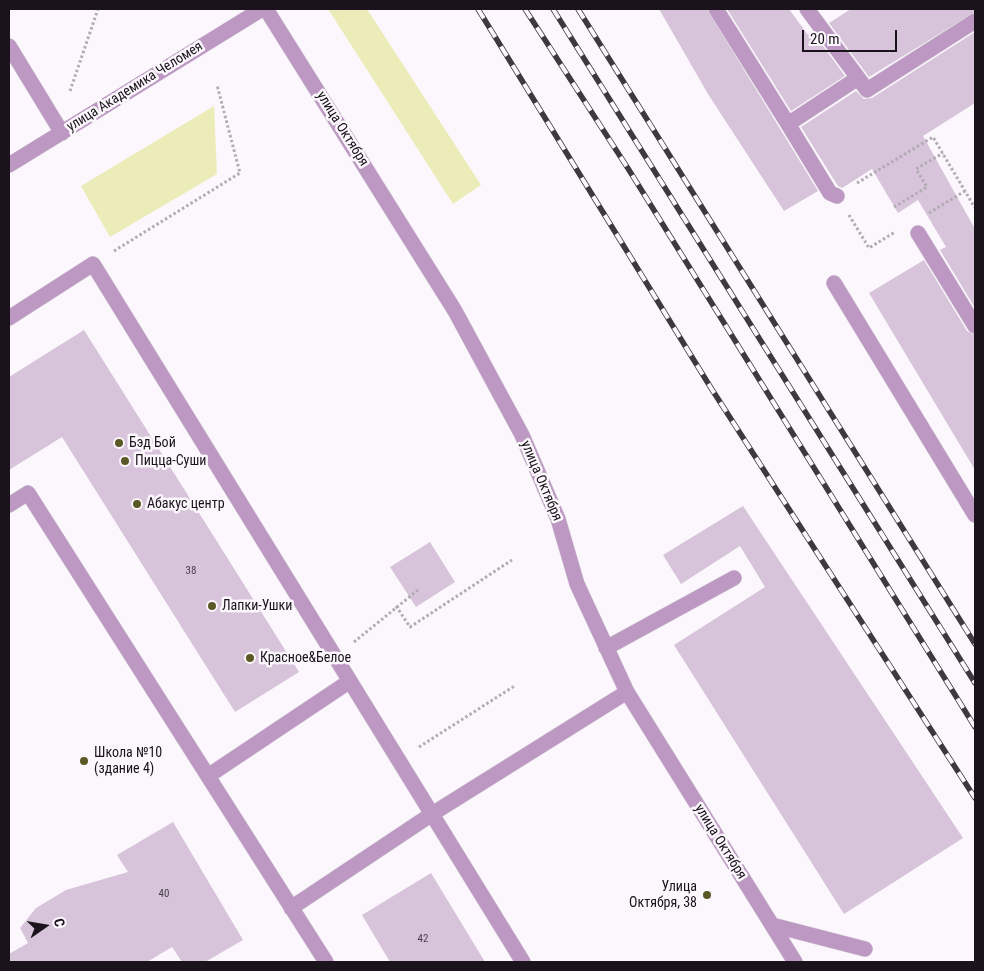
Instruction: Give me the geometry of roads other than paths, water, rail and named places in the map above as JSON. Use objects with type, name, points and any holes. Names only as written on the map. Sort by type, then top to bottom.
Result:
[{"type":"street","name":"улица Академика Челомея","points":[[9,165],[262,9]]},
{"type":"street","name":"улица Октября","points":[[266,9],[455,311],[518,427],[558,519],[577,584],[627,692],[795,962]]},
{"type":"street","points":[[716,9],[830,193],[837,196]]},
{"type":"street","points":[[807,9],[867,90],[975,21]]},
{"type":"street","points":[[9,46],[62,132]]},
{"type":"street","points":[[788,124],[858,78]]},
{"type":"street","points":[[918,233],[975,326]]},
{"type":"street","points":[[9,318],[93,264],[523,962]]},
{"type":"street","points":[[834,283],[975,515]]},
{"type":"street","points":[[9,505],[28,492],[326,962]]},
{"type":"street","points":[[606,648],[734,578]]},
{"type":"street","points":[[208,776],[350,681]]},
{"type":"street","points":[[291,908],[432,814],[627,692]]},
{"type":"street","points":[[772,925],[865,948]]},
{"type":"railway","points":[[478,9],[711,388],[975,798]]},
{"type":"railway","points":[[525,9],[629,170],[975,727]]},
{"type":"railway","points":[[553,9],[975,683]]},
{"type":"railway","points":[[578,9],[975,644]]},
{"type":"place","name":"Бэд Бой","points":[[119,443]]},
{"type":"place","name":"Пицца-Суши","points":[[125,461]]},
{"type":"place","name":"Абакус центр","points":[[137,504]]},
{"type":"place","name":"Лапки-Ушки","points":[[212,606]]},
{"type":"place","name":"Красное&Белое","points":[[250,658]]},
{"type":"place","name":"Школа №10 (здание 4)","points":[[84,761]]},
{"type":"place","name":"Улица Октября, 38","points":[[707,895]]}]
